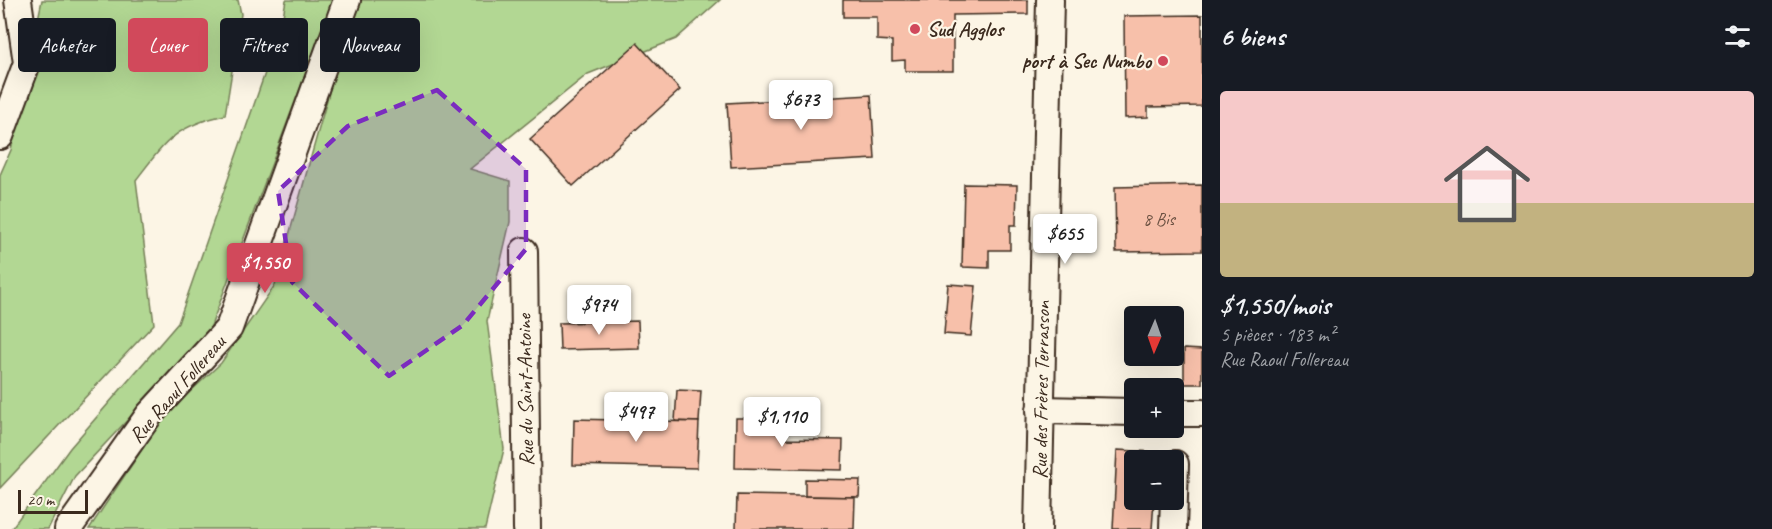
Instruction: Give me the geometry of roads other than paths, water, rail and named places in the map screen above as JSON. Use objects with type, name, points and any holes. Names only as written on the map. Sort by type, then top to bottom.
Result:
[{"type":"street","points":[[0,136],[27,63],[18,0]]},
{"type":"street","name":"Rue Raoul Follereau","points":[[68,529],[149,414],[230,328],[347,0]]},
{"type":"street","name":"Rue des Frères Terrasson","points":[[1038,529],[1050,0]]},
{"type":"street","name":"Rue du Saint-Antoine","points":[[524,250],[526,529]]},
{"type":"street","points":[[1040,410],[1124,412]]},
{"type":"street","points":[[1184,413],[1202,413]]},
{"type":"street","points":[[1173,529],[1174,510]]},
{"type":"place","name":"Sud Agglos","points":[[915,29]]},
{"type":"place","name":"port à Sec Numbo","points":[[1163,61]]}]
